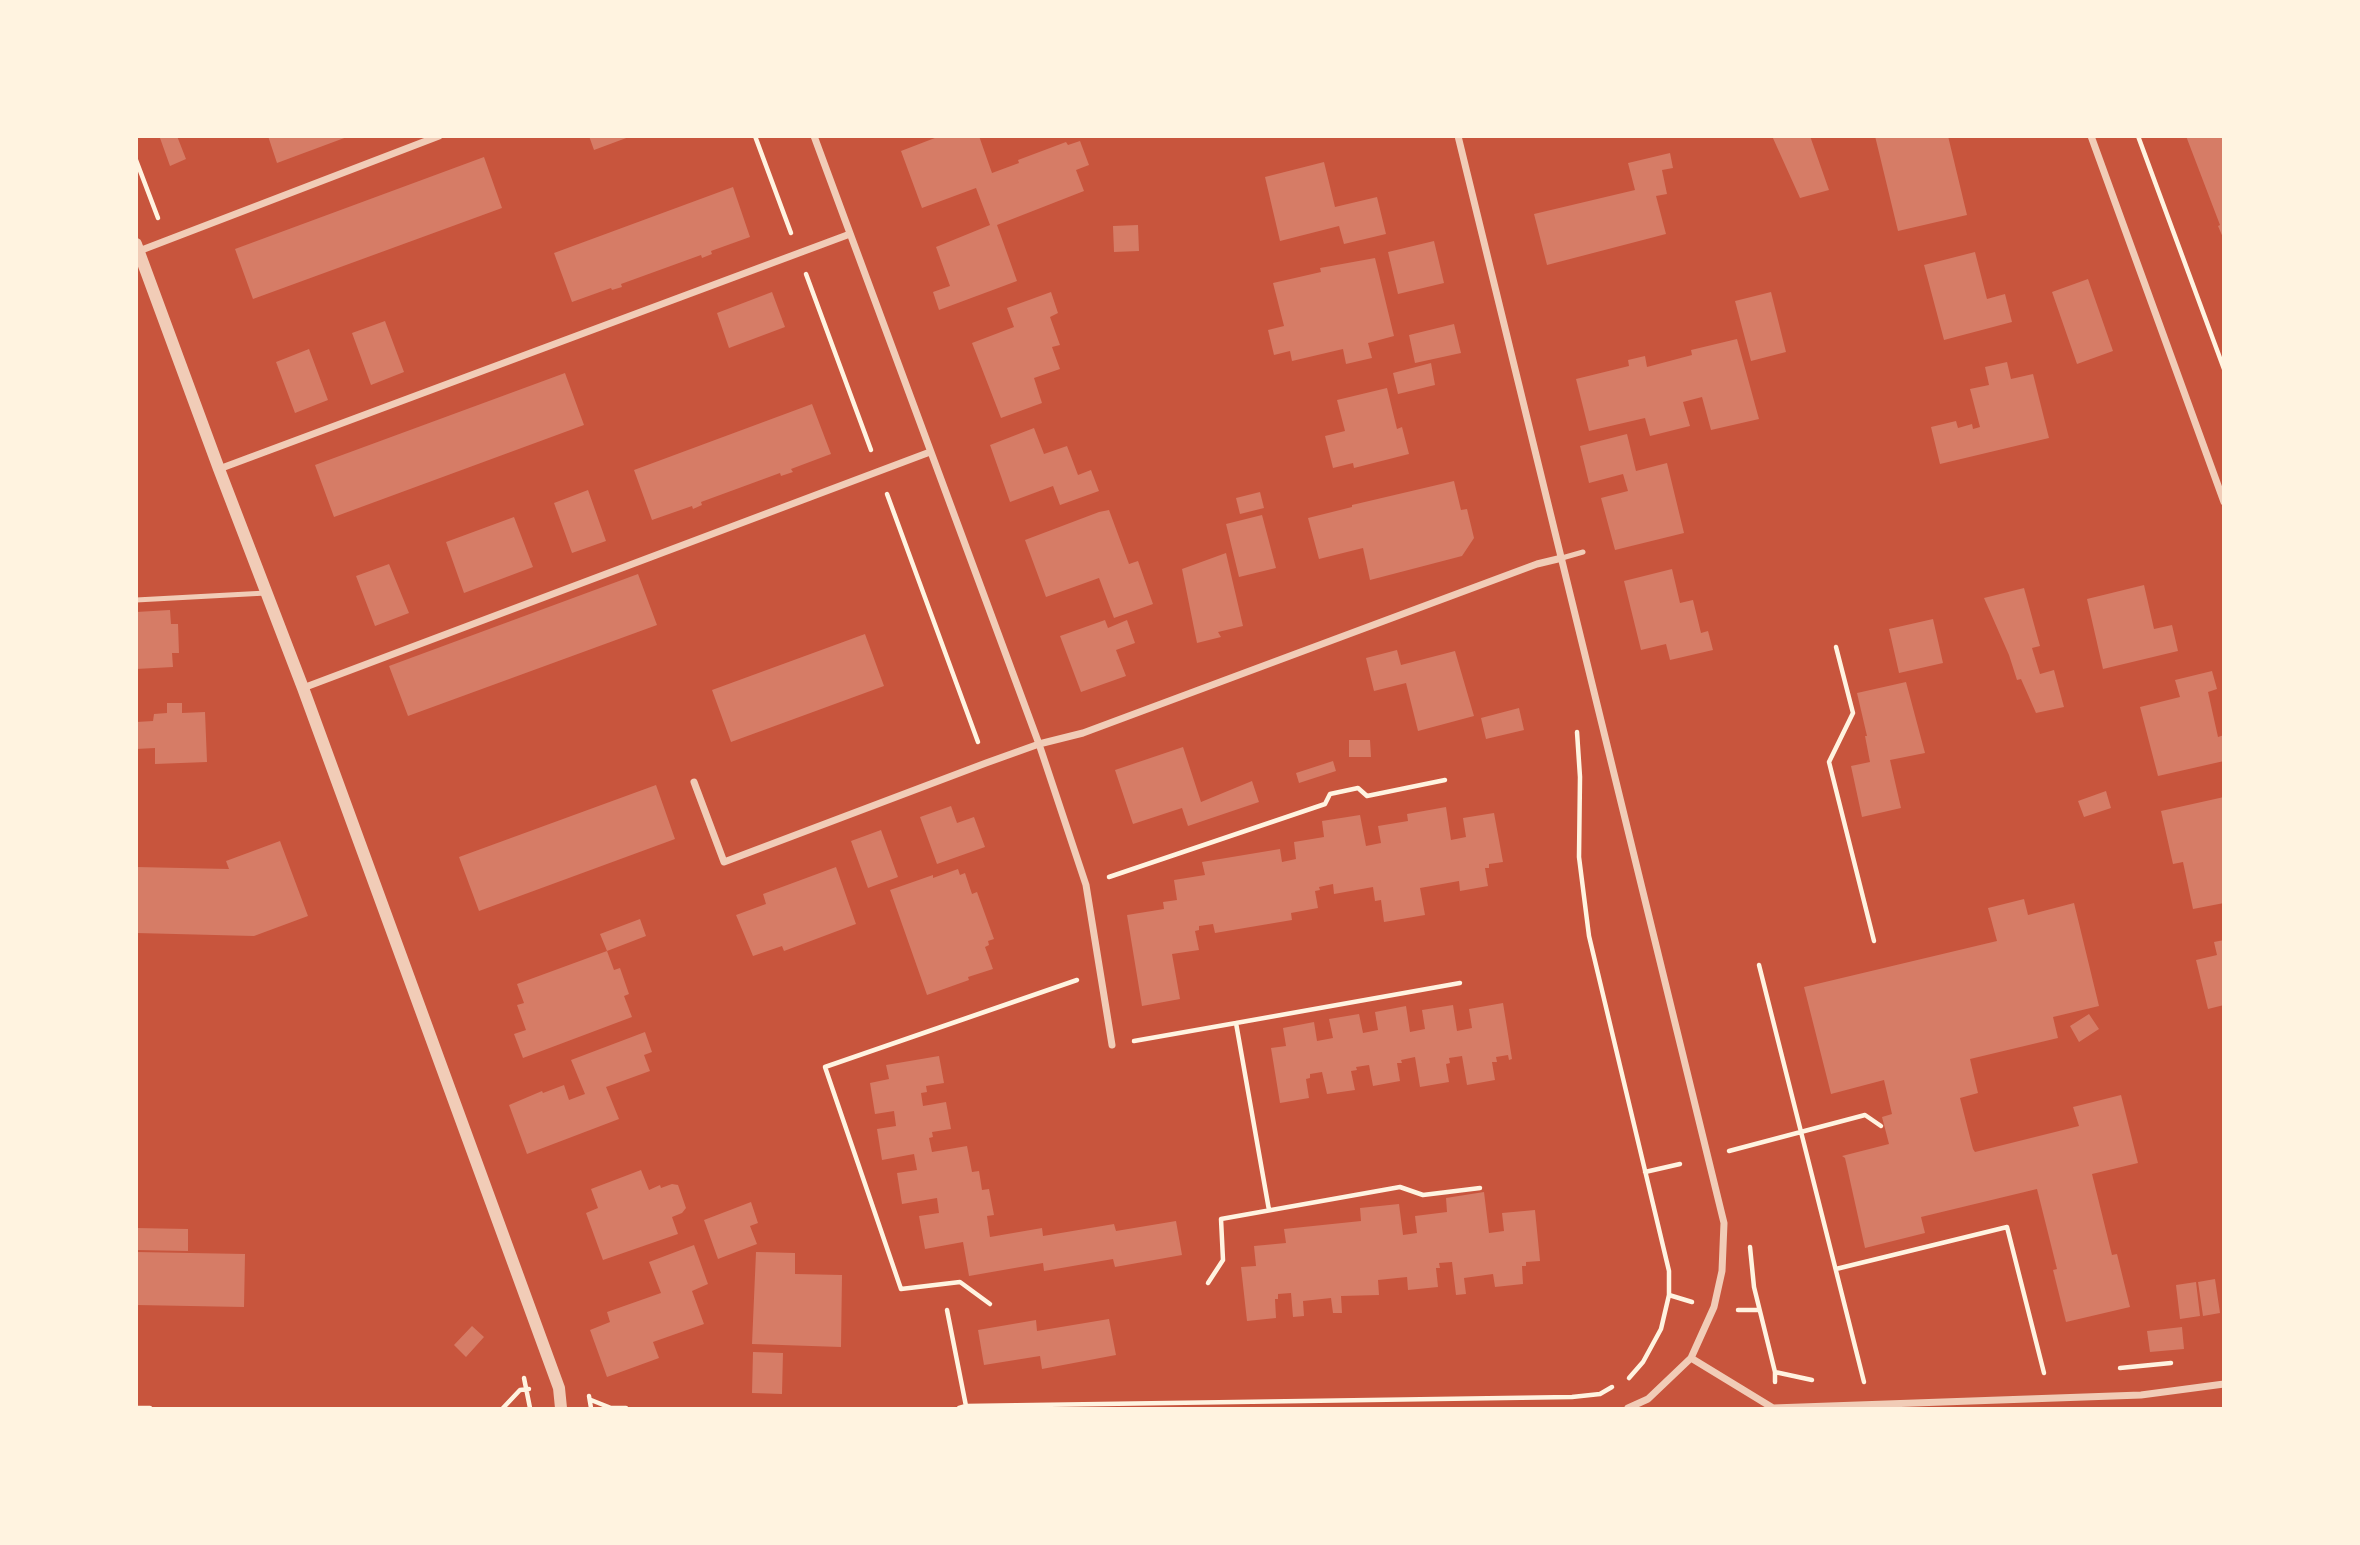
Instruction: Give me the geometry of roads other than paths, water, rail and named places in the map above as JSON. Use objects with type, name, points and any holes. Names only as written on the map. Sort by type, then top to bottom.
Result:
[{"type":"street","points":[[439,136],[138,248],[303,688],[559,1388],[561,1409]]},
{"type":"street","points":[[814,136],[1039,744],[1086,885],[1112,1045]]},
{"type":"street","points":[[1458,136],[1724,1223],[1722,1271],[1714,1307],[1691,1358],[1648,1399],[1628,1409]]},
{"type":"street","points":[[2091,136],[2224,502]]},
{"type":"street","points":[[219,468],[850,234]]},
{"type":"street","points":[[303,688],[930,452]]},
{"type":"street","points":[[694,782],[724,862],[1039,744],[1083,733],[1537,564],[1562,558]]},
{"type":"street","points":[[1691,1358],[1773,1408],[2141,1395],[2224,1384]]},
{"type":"lane","points":[[1562,558],[1583,552]]},
{"type":"lane","points":[[136,600],[267,593]]}]
